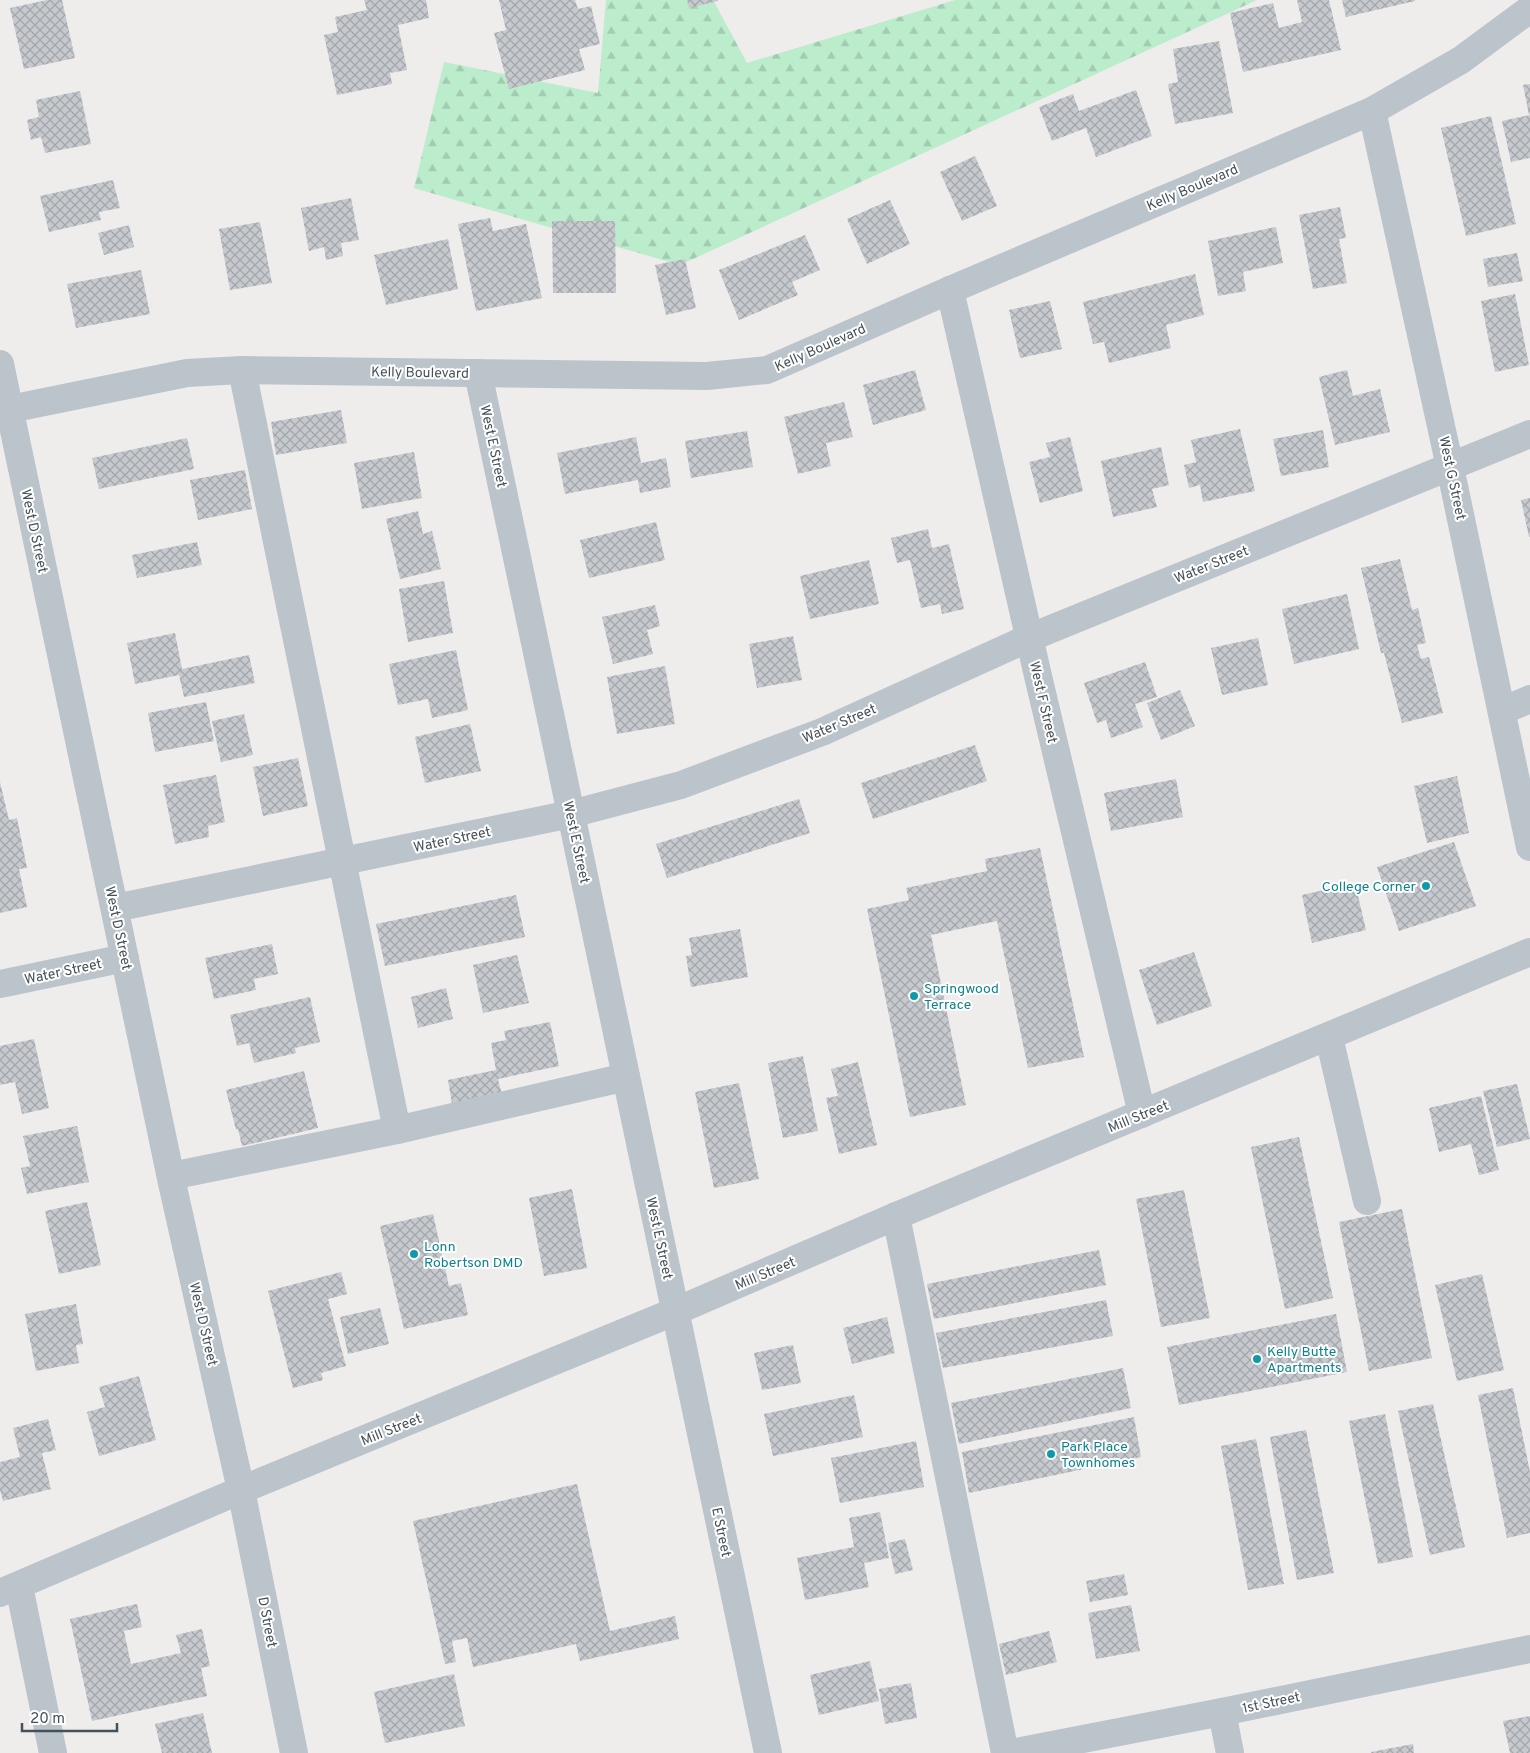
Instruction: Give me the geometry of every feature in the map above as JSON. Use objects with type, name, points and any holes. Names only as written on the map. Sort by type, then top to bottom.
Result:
[{"type":"street","name":"Kelly Boulevard","points":[[10,409],[187,373],[242,370],[707,376],[767,370],[950,290],[1372,111],[1462,60],[1530,10]]},
{"type":"street","name":"West G Street","points":[[1372,111],[1450,467],[1530,847]]},
{"type":"street","name":"West F Street","points":[[950,290],[1029,638],[1142,1114]]},
{"type":"street","name":"West D Street","points":[[0,364],[170,1176],[241,1490]]},
{"type":"street","points":[[242,370],[397,1130]]},
{"type":"street","name":"West E Street","points":[[478,373],[676,1311]]},
{"type":"street","name":"Water Street","points":[[115,908],[571,814],[681,785],[822,732],[1029,638],[1530,434]]},
{"type":"street","points":[[1502,711],[1530,699]]},
{"type":"street","name":"Mill Street","points":[[9,1589],[241,1490],[676,1311],[896,1216],[1530,952]]},
{"type":"street","name":"Water Street","points":[[0,984],[125,958]]},
{"type":"street","points":[[1329,1037],[1367,1201]]},
{"type":"street","points":[[170,1176],[397,1130],[626,1077]]},
{"type":"street","points":[[896,1216],[1005,1753]]},
{"type":"street","name":"E Street","points":[[676,1311],[768,1753]]},
{"type":"street","name":"D Street","points":[[241,1490],[294,1753]]},
{"type":"street","points":[[9,1589],[53,1753]]},
{"type":"street","name":"1st Street","points":[[1011,1753],[1530,1649]]},
{"type":"street","points":[[1222,1712],[1230,1753]]},
{"type":"green space","points":[[606,0],[713,0],[747,63],[955,0],[1257,0],[680,265],[414,188],[444,62],[598,93]]},
{"type":"building","points":[[47,0],[62,0],[75,58],[24,69],[10,8]]},
{"type":"building","points":[[364,0],[426,0],[429,18],[398,25],[407,70],[390,73],[392,84],[337,95],[324,35],[338,32],[335,17],[367,10]]},
{"type":"building","points":[[499,0],[575,0],[578,9],[591,6],[600,44],[579,49],[585,70],[509,89],[494,33],[506,30]]},
{"type":"building","points":[[687,0],[718,0],[718,1],[689,8]]},
{"type":"building","points":[[1297,0],[1329,0],[1341,50],[1243,72],[1230,13],[1273,3],[1279,28],[1302,22]]},
{"type":"building","points":[[1342,0],[1415,0],[1415,1],[1346,17]]},
{"type":"building","points":[[1219,41],[1233,113],[1175,124],[1168,84],[1178,82],[1173,49]]},
{"type":"building","points":[[1530,84],[1530,114],[1529,115],[1523,85]]},
{"type":"building","points":[[1136,90],[1152,136],[1096,157],[1086,128],[1052,141],[1039,107],[1073,94],[1079,111]]},
{"type":"building","points":[[80,91],[91,144],[45,153],[41,137],[31,140],[27,120],[39,117],[36,100]]},
{"type":"building","points":[[1530,115],[1530,158],[1511,162],[1502,121]]},
{"type":"building","points":[[1491,116],[1516,224],[1466,236],[1441,128]]},
{"type":"building","points":[[975,156],[997,206],[962,221],[940,172]]},
{"type":"building","points":[[113,180],[120,208],[99,212],[101,220],[49,232],[40,196]]},
{"type":"building","points":[[351,198],[359,240],[341,243],[343,256],[326,260],[324,247],[309,251],[301,208]]},
{"type":"building","points":[[890,200],[910,244],[867,264],[847,219]]},
{"type":"building","points":[[1340,207],[1346,238],[1339,239],[1347,283],[1313,289],[1299,215]]},
{"type":"building","points":[[490,218],[493,231],[526,224],[542,298],[476,311],[458,224]]},
{"type":"building","points":[[552,221],[615,221],[616,293],[553,293]]},
{"type":"building","points":[[260,222],[272,283],[230,290],[219,229]]},
{"type":"building","points":[[129,225],[134,247],[104,255],[98,233]]},
{"type":"building","points":[[1276,227],[1283,263],[1243,272],[1246,291],[1218,296],[1208,241]]},
{"type":"building","points":[[805,235],[820,270],[792,282],[798,295],[739,320],[719,270]]},
{"type":"building","points":[[448,239],[458,289],[386,305],[374,255]]},
{"type":"building","points":[[1517,253],[1523,281],[1488,287],[1483,259]]},
{"type":"building","points":[[685,259],[696,308],[666,315],[655,265]]},
{"type":"building","points":[[141,270],[150,314],[76,328],[67,284]]},
{"type":"building","points":[[1195,274],[1204,315],[1166,325],[1171,348],[1109,363],[1104,342],[1093,344],[1083,302]]},
{"type":"building","points":[[1515,294],[1529,365],[1495,372],[1481,301]]},
{"type":"building","points":[[1050,301],[1062,349],[1020,358],[1009,310]]},
{"type":"building","points":[[915,370],[926,410],[873,425],[863,385]]},
{"type":"building","points":[[1347,370],[1353,396],[1380,389],[1390,432],[1335,445],[1319,377]]},
{"type":"building","points":[[844,402],[853,437],[826,443],[831,466],[798,474],[784,417]]},
{"type":"building","points":[[341,410],[347,443],[276,455],[271,422]]},
{"type":"building","points":[[1240,429],[1255,491],[1203,502],[1200,485],[1189,488],[1184,465],[1196,462],[1191,440]]},
{"type":"building","points":[[1323,430],[1329,467],[1281,476],[1273,439]]},
{"type":"building","points":[[747,431],[753,467],[691,478],[685,441]]},
{"type":"building","points":[[636,437],[641,463],[666,458],[671,487],[640,493],[638,480],[565,494],[557,453]]},
{"type":"building","points":[[1070,437],[1083,491],[1040,503],[1029,462],[1050,457],[1046,443]]},
{"type":"building","points":[[187,438],[194,469],[99,489],[92,458]]},
{"type":"building","points":[[1161,447],[1169,485],[1152,489],[1157,507],[1113,517],[1101,461]]},
{"type":"building","points":[[414,452],[422,498],[362,509],[354,463]]},
{"type":"building","points":[[245,470],[252,509],[198,520],[190,480]]},
{"type":"building","points":[[1530,498],[1530,537],[1529,537],[1521,500]]},
{"type":"building","points":[[418,511],[423,534],[432,531],[441,569],[400,579],[386,519]]},
{"type":"building","points":[[656,522],[665,560],[589,578],[580,540]]},
{"type":"building","points":[[928,529],[932,548],[949,544],[964,609],[942,614],[940,604],[921,608],[910,560],[897,563],[891,538]]},
{"type":"building","points":[[197,542],[202,565],[137,578],[132,555]]},
{"type":"building","points":[[1400,559],[1412,610],[1418,608],[1426,643],[1417,645],[1421,659],[1429,657],[1443,713],[1402,723],[1384,653],[1381,653],[1361,568]]},
{"type":"building","points":[[869,560],[879,604],[810,619],[800,576]]},
{"type":"building","points":[[444,581],[453,633],[408,642],[399,589]]},
{"type":"building","points":[[1347,594],[1359,649],[1294,664],[1282,609]]},
{"type":"building","points":[[655,605],[660,626],[647,630],[653,654],[613,664],[602,617]]},
{"type":"building","points":[[175,633],[182,669],[249,655],[255,683],[184,697],[179,675],[135,684],[127,643]]},
{"type":"building","points":[[793,636],[802,680],[757,688],[749,644]]},
{"type":"building","points":[[1258,638],[1268,685],[1222,695],[1211,648]]},
{"type":"building","points":[[456,650],[468,710],[432,718],[428,699],[398,705],[389,664]]},
{"type":"building","points":[[1145,662],[1157,697],[1135,704],[1143,727],[1111,738],[1106,720],[1097,723],[1084,683]]},
{"type":"building","points":[[665,666],[675,724],[617,734],[607,677]]},
{"type":"building","points":[[1180,690],[1195,726],[1161,740],[1147,703]]},
{"type":"building","points":[[206,702],[214,741],[155,752],[148,713]]},
{"type":"building","points":[[244,714],[253,755],[221,762],[212,721]]},
{"type":"building","points":[[470,724],[481,771],[425,783],[415,737]]},
{"type":"building","points":[[975,745],[987,781],[873,819],[861,783]]},
{"type":"building","points":[[298,758],[308,806],[263,816],[253,767]]},
{"type":"building","points":[[216,775],[225,822],[208,826],[209,837],[175,844],[163,785]]},
{"type":"building","points":[[1457,776],[1469,833],[1427,843],[1414,786]]},
{"type":"building","points":[[1176,779],[1183,817],[1111,831],[1104,793]]},
{"type":"building","points":[[0,782],[9,820],[17,818],[27,868],[19,869],[27,907],[0,913]]},
{"type":"building","points":[[799,799],[810,833],[667,878],[656,844]]},
{"type":"building","name":"College Corner","points":[[1454,842],[1476,906],[1399,931],[1377,867]]},
{"type":"building","name":"Springwood Terrace","points":[[1040,848],[1084,1057],[1028,1068],[997,921],[931,935],[966,1105],[910,1117],[867,909],[909,900],[906,888],[987,871],[985,859]]},
{"type":"building","points":[[1355,883],[1366,930],[1312,943],[1302,895]]},
{"type":"building","points":[[516,895],[525,937],[385,966],[376,924]]},
{"type":"building","points":[[740,929],[748,977],[691,987],[686,956],[692,955],[689,938]]},
{"type":"building","points":[[272,944],[278,974],[254,979],[256,990],[214,999],[205,958]]},
{"type":"building","points":[[1194,952],[1212,1006],[1157,1025],[1139,970]]},
{"type":"building","points":[[517,955],[529,1003],[483,1013],[473,965]]},
{"type":"building","points":[[446,988],[453,1019],[418,1028],[411,997]]},
{"type":"building","points":[[310,997],[320,1042],[295,1048],[296,1053],[254,1063],[249,1043],[237,1046],[230,1015]]},
{"type":"building","points":[[550,1022],[559,1066],[498,1079],[502,1095],[452,1104],[448,1080],[496,1070],[491,1043],[506,1040],[504,1031]]},
{"type":"building","points":[[34,1039],[49,1108],[22,1114],[15,1082],[0,1085],[0,1046]]},
{"type":"building","points":[[803,1056],[818,1131],[783,1138],[768,1063]]},
{"type":"building","points":[[858,1062],[877,1145],[839,1154],[826,1098],[838,1096],[831,1069]]},
{"type":"building","points":[[304,1071],[318,1128],[242,1146],[226,1090]]},
{"type":"building","points":[[739,1083],[759,1179],[714,1188],[695,1092]]},
{"type":"building","points":[[1517,1084],[1530,1139],[1497,1147],[1483,1091]]},
{"type":"building","points":[[1481,1096],[1499,1170],[1479,1175],[1471,1144],[1439,1152],[1429,1108]]},
{"type":"building","points":[[77,1126],[89,1182],[27,1194],[21,1168],[30,1166],[23,1136]]},
{"type":"building","name":"Kelly Butte Apartments","points":[[1299,1137],[1333,1298],[1285,1309],[1251,1147]]},
{"type":"building","points":[[572,1189],[587,1268],[544,1276],[529,1198]]},
{"type":"building","points":[[1184,1190],[1210,1318],[1161,1327],[1136,1199]]},
{"type":"building","points":[[87,1202],[101,1265],[59,1274],[45,1211]]},
{"type":"building","name":"Kelly Butte Apartments","points":[[1402,1209],[1432,1358],[1369,1371],[1339,1222]]},
{"type":"building","name":"Lonn Robertson DMD","points":[[433,1214],[449,1286],[461,1283],[468,1315],[404,1329],[380,1226]]},
{"type":"building","points":[[1099,1250],[1106,1285],[934,1319],[927,1284]]},
{"type":"building","points":[[341,1272],[347,1294],[328,1299],[346,1366],[321,1373],[323,1380],[293,1388],[268,1291]]},
{"type":"building","points":[[1482,1274],[1504,1370],[1457,1381],[1435,1285]]},
{"type":"building","points":[[1106,1300],[1113,1336],[943,1368],[936,1333]]},
{"type":"building","points":[[76,1304],[83,1344],[76,1345],[79,1363],[36,1371],[25,1314]]},
{"type":"building","points":[[380,1308],[389,1344],[348,1354],[340,1317]]},
{"type":"building","name":"Kelly Butte Apartments","points":[[1336,1314],[1347,1372],[1179,1405],[1167,1347]]},
{"type":"building","points":[[887,1317],[895,1353],[852,1364],[843,1328]]},
{"type":"building","points":[[793,1345],[801,1383],[762,1390],[754,1353]]},
{"type":"building","name":"Park Place Townhomes","points":[[1123,1368],[1131,1408],[959,1444],[951,1403]]},
{"type":"building","points":[[139,1376],[156,1440],[99,1456],[87,1412],[105,1407],[99,1387]]},
{"type":"building","points":[[1513,1388],[1530,1472],[1530,1533],[1507,1538],[1478,1395]]},
{"type":"building","points":[[854,1395],[863,1437],[773,1456],[764,1414]]},
{"type":"building","points":[[1433,1404],[1465,1547],[1430,1555],[1398,1411]]},
{"type":"building","points":[[1385,1414],[1413,1557],[1378,1564],[1349,1421]]},
{"type":"building","name":"Park Place Townhomes","points":[[1134,1417],[1141,1457],[969,1493],[962,1452]]},
{"type":"building","points":[[48,1419],[56,1450],[42,1453],[51,1489],[3,1501],[0,1490],[0,1462],[20,1457],[13,1428]]},
{"type":"building","points":[[1306,1430],[1334,1573],[1297,1580],[1270,1437]]},
{"type":"building","points":[[1256,1439],[1284,1584],[1248,1590],[1221,1446]]},
{"type":"building","points":[[916,1441],[924,1487],[840,1503],[831,1458]]},
{"type":"building","points":[[577,1484],[610,1631],[675,1616],[679,1639],[580,1661],[576,1644],[473,1667],[467,1638],[452,1641],[456,1662],[445,1664],[413,1521]]},
{"type":"building","points":[[880,1512],[889,1558],[864,1563],[869,1587],[805,1600],[797,1558],[854,1547],[849,1518]]},
{"type":"building","points":[[905,1539],[913,1570],[895,1574],[888,1543]]},
{"type":"building","points":[[1124,1574],[1128,1595],[1090,1602],[1086,1581]]},
{"type":"building","points":[[137,1604],[142,1627],[124,1631],[131,1664],[181,1653],[176,1635],[202,1629],[210,1666],[201,1668],[207,1696],[92,1721],[70,1619]]},
{"type":"building","points":[[1131,1605],[1140,1651],[1096,1659],[1088,1613]]},
{"type":"building","points":[[1049,1631],[1057,1662],[1006,1675],[999,1644]]},
{"type":"building","points":[[870,1661],[879,1701],[819,1715],[810,1675]]},
{"type":"building","points":[[454,1674],[465,1726],[385,1743],[374,1692]]},
{"type":"building","points":[[911,1683],[917,1718],[885,1724],[879,1689]]},
{"type":"building","points":[[203,1713],[212,1753],[162,1753],[155,1724]]},
{"type":"building","points":[[1530,1716],[1530,1753],[1510,1753],[1503,1721]]},
{"type":"building","points":[[1413,1744],[1414,1753],[1371,1753],[1371,1752]]},
{"type":"place","name":"College Corner","points":[[1426,886]]},
{"type":"place","name":"Springwood Terrace","points":[[914,996]]},
{"type":"place","name":"Lonn Robertson DMD","points":[[414,1254]]},
{"type":"place","name":"Kelly Butte Apartments","points":[[1257,1359]]},
{"type":"place","name":"Park Place Townhomes","points":[[1051,1454]]}]
